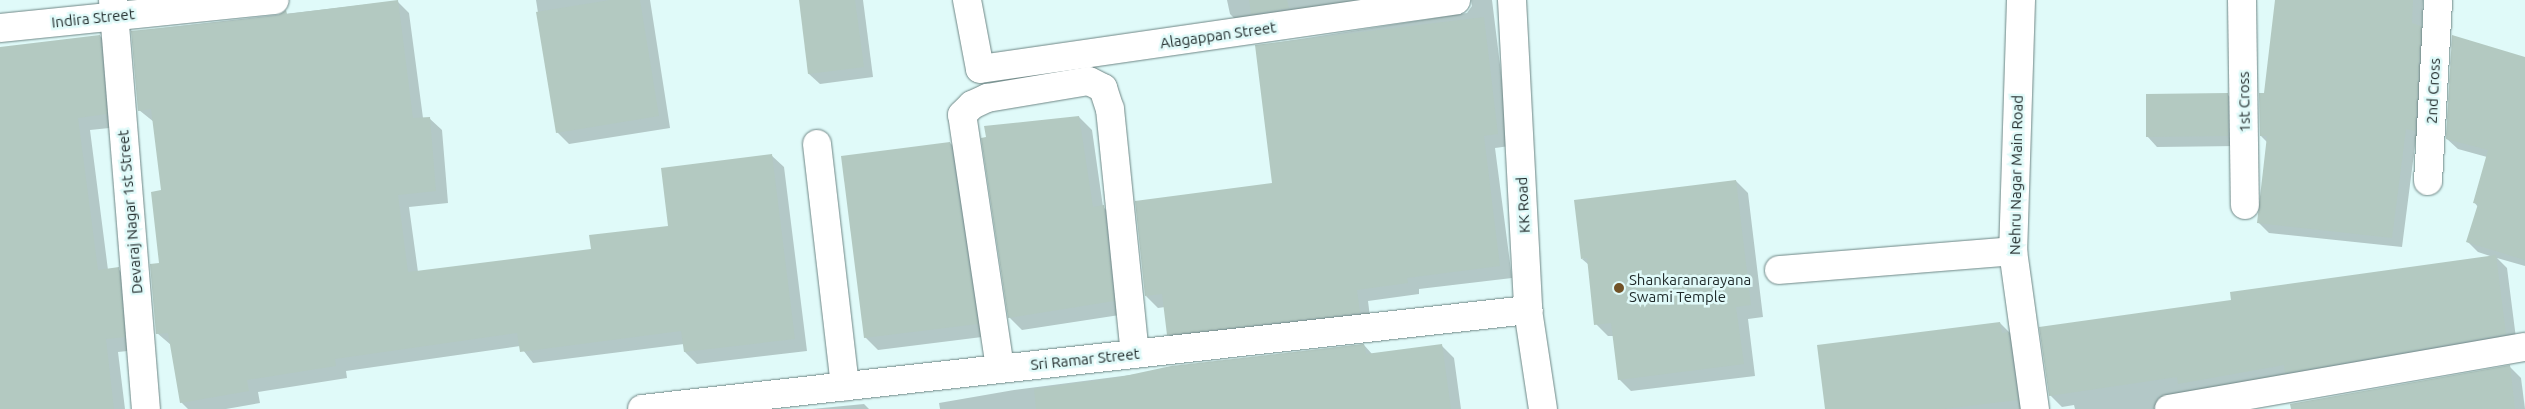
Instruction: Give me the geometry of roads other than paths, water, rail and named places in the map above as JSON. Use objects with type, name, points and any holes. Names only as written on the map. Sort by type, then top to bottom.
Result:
[{"type":"street","name":"Indira Street","points":[[0,28],[113,8],[275,0]]},
{"type":"street","name":"Alagappan Street","points":[[967,0],[980,69],[1456,0]]},
{"type":"street","name":"KK Road","points":[[1512,0],[1528,310],[1544,409]]},
{"type":"street","name":"Nehru Nagar Main Road","points":[[2021,0],[2013,251],[2034,409]]},
{"type":"street","name":"1st Cross","points":[[2242,0],[2245,205]]},
{"type":"street","name":"2nd Cross","points":[[2428,181],[2438,0]]},
{"type":"street","name":"Devaraj Nagar 1st Street","points":[[113,8],[146,409]]},
{"type":"street","points":[[1000,368],[962,115],[972,104],[987,98],[1089,81],[1103,88],[1110,109],[1136,354]]},
{"type":"street","points":[[817,144],[845,386]]},
{"type":"street","points":[[1779,270],[2013,251]]},
{"type":"street","name":"Sri Ramar Street","points":[[642,409],[1528,310]]},
{"type":"street","points":[[2169,409],[2525,347]]},
{"type":"place","name":"Shankaranarayana Swami Temple","points":[[1619,288]]}]
